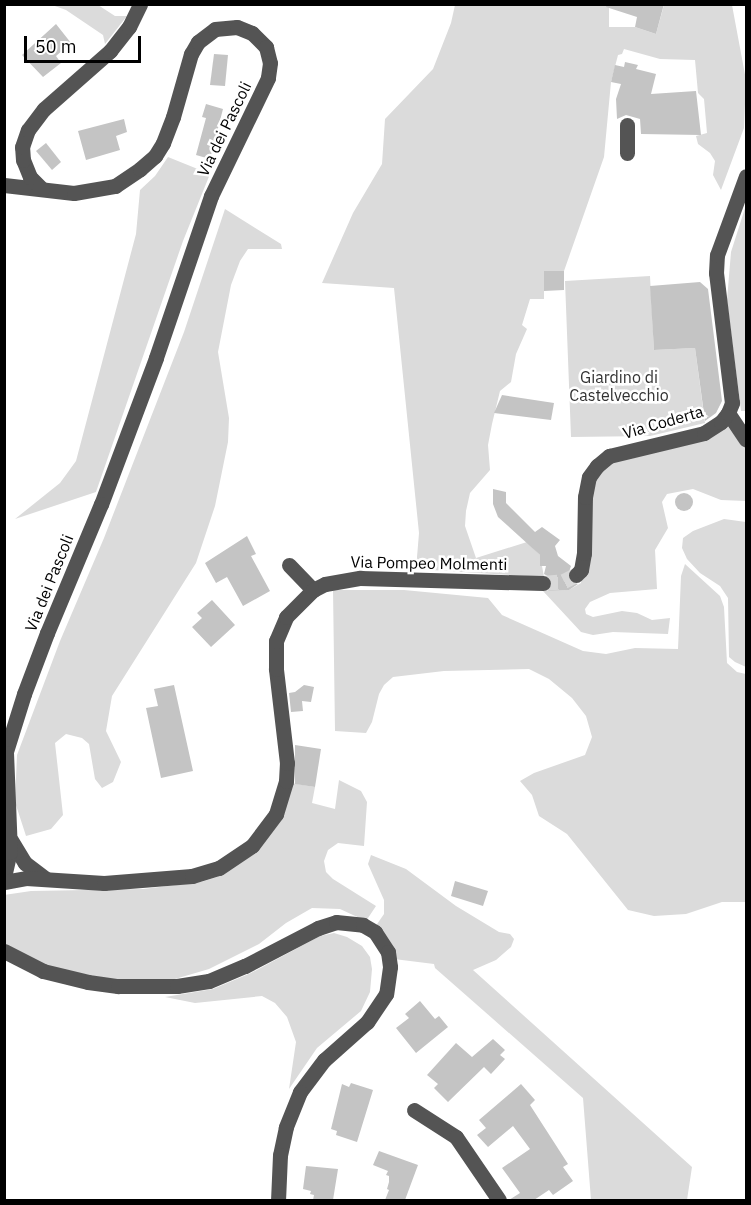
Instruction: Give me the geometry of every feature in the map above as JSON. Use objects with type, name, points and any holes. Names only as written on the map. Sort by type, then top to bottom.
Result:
[{"type":"street","points":[[42,189],[30,177],[23,160],[22,147],[28,130],[44,109],[110,51],[129,27],[140,4]]},
{"type":"street","name":"Via dei Pascoli","points":[[4,877],[10,862],[5,755],[43,643],[101,504],[156,358],[211,196],[268,78],[270,63],[266,47],[252,33],[237,27],[215,29],[205,35],[191,54],[174,117],[155,156],[128,179],[102,190],[74,193],[42,189]]},
{"type":"street","points":[[627,125],[627,153]]},
{"type":"street","name":"Via Coderta","points":[[576,575],[581,570],[584,553],[585,496],[589,477],[597,466],[609,456],[704,433],[721,422],[728,413],[732,403],[716,273],[717,255],[747,176]]},
{"type":"street","points":[[4,185],[42,189]]},
{"type":"street","points":[[728,413],[747,417]]},
{"type":"street","points":[[728,413],[747,440]]},
{"type":"street","points":[[289,566],[313,590]]},
{"type":"street","name":"Via Pompeo Molmenti","points":[[4,882],[26,878],[104,883],[192,876],[219,868],[241,855],[261,836],[276,814],[286,781],[287,763],[275,660],[276,641],[286,617],[313,590],[326,584],[360,578],[543,583]]},
{"type":"street","name":"Via dei Pascoli","points":[[10,839],[25,862],[46,879]]},
{"type":"street","points":[[4,951],[43,971],[88,982],[118,986],[177,986],[218,977],[318,928],[336,922],[363,925],[375,932],[388,952],[390,967],[386,994],[367,1022],[324,1060],[300,1092],[285,1127],[280,1155],[278,1200]]},
{"type":"street","points":[[414,1110],[456,1137],[499,1200]]},
{"type":"green space","points":[[52,5],[98,5],[115,16],[127,16],[105,44],[103,35],[66,10]]},
{"type":"green space","points":[[455,5],[609,5],[609,27],[635,27],[656,34],[664,5],[732,5],[746,80],[744,128],[721,190],[713,175],[715,161],[710,153],[698,144],[696,136],[707,133],[704,99],[698,93],[695,60],[660,59],[624,49],[622,54],[618,55],[611,82],[604,157],[564,271],[544,272],[544,299],[530,299],[522,325],[527,329],[516,354],[511,382],[500,391],[492,424],[488,445],[490,470],[470,493],[466,511],[465,526],[476,558],[527,542],[540,555],[544,577],[416,569],[419,533],[394,288],[322,283],[353,213],[382,164],[385,119],[433,69],[451,23]]},
{"type":"green space","points":[[168,157],[210,174],[183,241],[96,492],[15,519],[60,483],[76,461],[136,234],[140,190],[155,176]]},
{"type":"green space","points":[[746,205],[746,411],[741,411],[727,300],[731,252]]},
{"type":"green space","points":[[225,209],[281,244],[282,249],[248,249],[240,261],[231,285],[218,352],[229,418],[228,442],[215,506],[196,563],[112,696],[106,731],[121,762],[113,782],[102,788],[95,779],[89,744],[82,738],[66,734],[55,743],[63,815],[51,829],[26,836],[15,802],[17,755],[60,641],[104,538],[184,332]]},
{"type":"green space","name":"Giardino di Castelvecchio","points":[[650,276],[654,350],[695,348],[705,423],[650,436],[571,437],[565,281]]},
{"type":"green space","points":[[726,424],[746,448],[746,501],[721,500],[693,489],[667,494],[662,502],[668,528],[655,550],[657,589],[610,593],[590,602],[585,609],[586,614],[593,617],[622,611],[637,613],[652,620],[670,618],[668,634],[613,632],[593,635],[581,632],[543,591],[569,590],[581,583],[595,479],[610,462]]},
{"type":"green space","points":[[724,519],[746,522],[746,667],[729,657],[728,598],[720,586],[700,573],[687,559],[682,548],[683,538],[693,531]]},
{"type":"green space","points":[[685,564],[720,596],[724,607],[727,663],[737,672],[746,674],[746,902],[722,902],[686,914],[654,916],[628,910],[567,834],[539,816],[532,795],[520,781],[534,773],[585,755],[592,737],[586,716],[572,698],[549,679],[529,669],[444,671],[393,677],[384,685],[379,694],[372,722],[366,733],[335,731],[333,590],[404,590],[488,598],[502,615],[583,651],[606,654],[635,648],[678,649],[681,576]]},
{"type":"green space","points":[[339,780],[361,791],[367,802],[364,846],[338,843],[328,850],[324,861],[326,872],[333,879],[376,906],[366,921],[340,909],[312,908],[286,923],[259,944],[209,969],[175,979],[118,981],[50,967],[5,947],[4,895],[31,891],[143,889],[201,882],[217,877],[245,859],[291,783],[315,787],[312,803],[335,809]]},
{"type":"green space","points":[[371,855],[406,869],[456,906],[499,932],[510,934],[514,939],[511,947],[496,960],[473,970],[692,1167],[687,1200],[591,1200],[583,1098],[435,968],[434,964],[394,959],[373,930],[384,914],[384,900],[368,864]]},
{"type":"green space","points":[[334,933],[347,937],[362,946],[370,957],[372,969],[370,992],[361,1011],[317,1048],[289,1089],[296,1042],[287,1017],[275,1003],[262,996],[195,1003],[165,997],[213,989],[251,973],[320,936]]},
{"type":"building","points":[[607,4],[664,4],[656,34],[635,27],[637,17],[606,7]]},
{"type":"building","points":[[56,24],[71,43],[56,56],[61,63],[43,77],[22,55]]},
{"type":"building","points":[[214,54],[228,55],[225,86],[210,85]]},
{"type":"building","points":[[625,62],[638,65],[636,69],[656,74],[651,94],[696,91],[701,135],[641,134],[640,119],[626,115],[617,119],[616,99],[621,84],[611,82],[615,65],[624,67]]},
{"type":"building","points":[[206,104],[223,109],[210,159],[196,155],[206,118],[202,117]]},
{"type":"building","points":[[124,119],[127,132],[116,136],[120,150],[86,160],[78,131]]},
{"type":"building","points":[[46,143],[61,162],[52,170],[36,151]]},
{"type":"building","points":[[544,271],[564,271],[564,290],[544,291]]},
{"type":"building","points":[[700,282],[708,289],[722,401],[716,413],[705,421],[695,348],[654,350],[650,286]]},
{"type":"building","points":[[502,395],[554,403],[551,420],[494,413]]},
{"type":"building","points":[[493,489],[506,492],[506,503],[535,532],[542,527],[560,540],[555,546],[558,556],[571,566],[567,578],[570,582],[578,584],[569,590],[548,591],[553,583],[551,578],[544,574],[546,566],[540,566],[540,555],[498,517],[493,504]]},
{"type":"building","points":[[684,493],[690,496],[693,502],[690,508],[684,511],[678,508],[675,502],[678,496]]},
{"type":"building","points":[[247,536],[256,554],[251,556],[270,591],[243,606],[227,577],[216,583],[205,563]]},
{"type":"building","points":[[212,600],[235,625],[211,647],[192,627],[202,618],[197,613]]},
{"type":"building","points":[[174,685],[193,771],[161,778],[146,708],[158,706],[154,689]]},
{"type":"building","points":[[304,685],[314,687],[311,702],[302,701],[303,711],[291,712],[289,693],[295,692]]},
{"type":"building","points":[[295,745],[321,749],[315,787],[295,784]]},
{"type":"building","points":[[455,881],[488,891],[483,906],[451,896]]},
{"type":"building","points":[[420,1001],[435,1019],[439,1016],[448,1027],[416,1053],[396,1028],[409,1018],[405,1014]]},
{"type":"building","points":[[493,1039],[505,1050],[500,1055],[505,1059],[491,1074],[484,1067],[448,1102],[434,1088],[438,1084],[427,1075],[456,1043],[472,1057]]},
{"type":"building","points":[[351,1083],[373,1090],[357,1142],[336,1135],[337,1131],[331,1129],[342,1084],[349,1087]]},
{"type":"building","points":[[521,1084],[535,1100],[530,1105],[568,1164],[563,1167],[573,1181],[553,1195],[549,1190],[534,1200],[509,1200],[520,1193],[502,1168],[530,1149],[513,1126],[488,1147],[477,1135],[486,1128],[479,1120]]},
{"type":"building","points":[[379,1151],[418,1165],[405,1200],[385,1200],[389,1190],[387,1189],[389,1176],[386,1175],[388,1171],[373,1165]]},
{"type":"building","points":[[306,1166],[338,1169],[333,1200],[313,1200],[314,1195],[310,1194],[311,1191],[303,1189]]},
{"type":"tunnel","points":[[543,583],[564,581],[576,575]]}]
